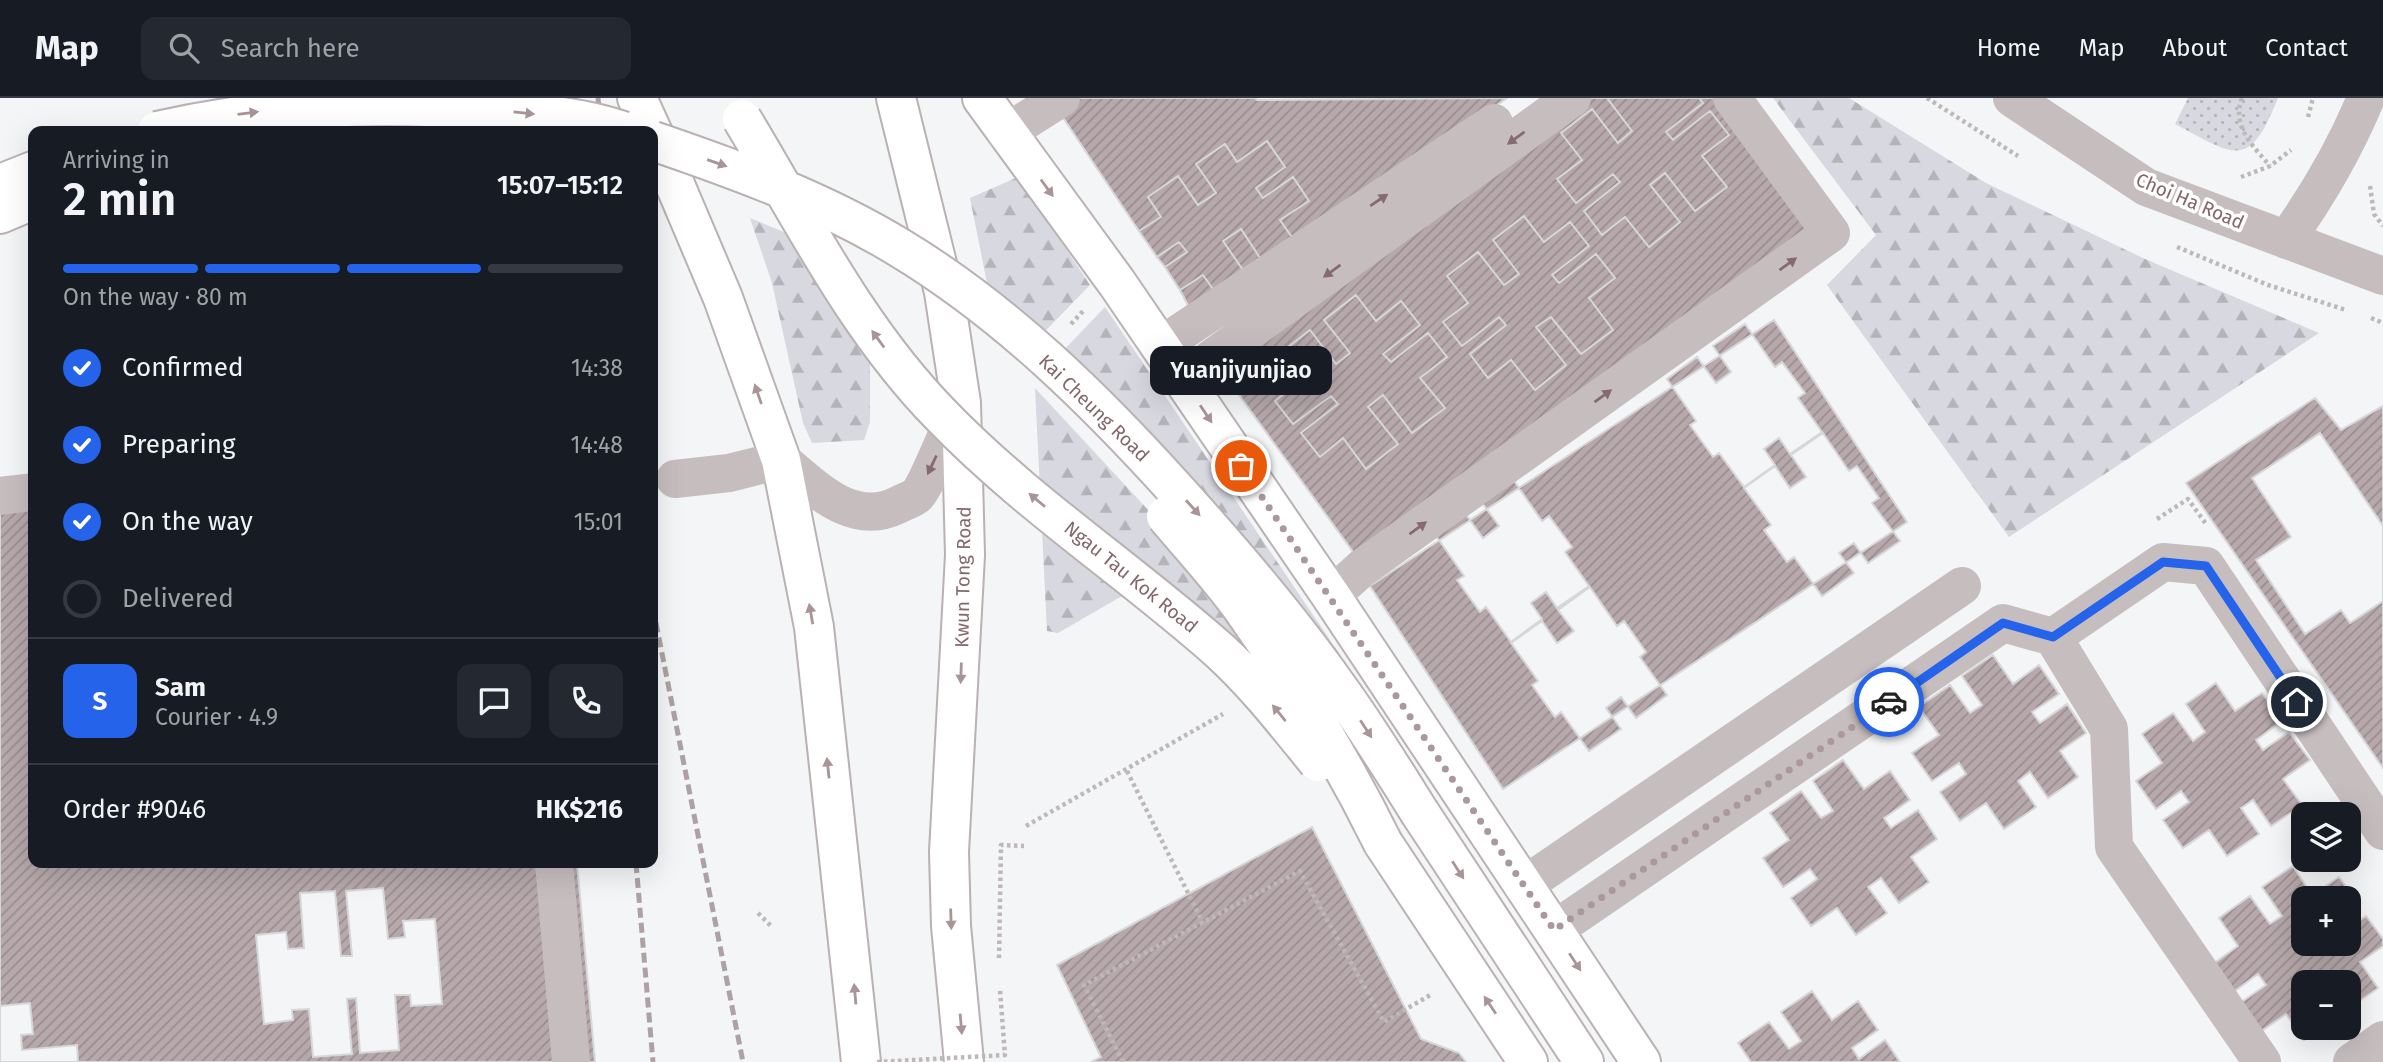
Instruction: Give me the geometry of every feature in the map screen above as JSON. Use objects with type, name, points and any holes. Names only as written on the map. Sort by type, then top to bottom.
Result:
[{"type":"main road","points":[[638,98],[650,126]]},
{"type":"main road","name":"Kwun Tong Road","points":[[896,98],[944,292],[961,403],[965,555],[949,852],[951,926],[964,1062]]},
{"type":"main road","points":[[982,98],[1160,346],[1336,604],[1641,1062]]},
{"type":"main road","points":[[181,126],[235,115],[353,105],[526,113],[602,126]]},
{"type":"main road","name":"Ngau Tau Kok Road","points":[[736,108],[858,312],[941,416],[1040,503],[1222,653],[1260,691],[1382,843],[1528,1062]]},
{"type":"main road","name":"Kai Cheung Road","points":[[658,143],[781,187],[900,248],[968,294],[1073,383],[1142,453],[1255,579],[1337,686],[1584,1062]]},
{"type":"main road","points":[[658,146],[723,299],[781,460],[814,627],[861,1062]]},
{"type":"main road","name":"Kai Cheung Road","points":[[658,168],[783,216],[854,248],[946,308],[1016,364],[1133,475],[1240,605],[1347,770],[1382,843]]},
{"type":"main road","points":[[0,184],[28,173]]},
{"type":"main road","points":[[0,214],[28,202]]},
{"type":"street","points":[[1006,133],[1061,98]]},
{"type":"street","points":[[1160,346],[1531,98]]},
{"type":"street","points":[[1182,380],[1572,98]]},
{"type":"street","points":[[1336,604],[1362,568],[1831,233],[1732,98]]},
{"type":"street","name":"Choi Ha Road","points":[[2012,98],[2146,187],[2383,276]]},
{"type":"street","points":[[2286,240],[2321,190],[2350,138],[2366,98]]},
{"type":"street","points":[[675,479],[729,472],[781,460],[833,502],[853,511],[872,512],[893,507],[918,495],[961,403]]},
{"type":"street","points":[[0,496],[28,493]]},
{"type":"street","points":[[2053,637],[2163,562],[2206,566],[2383,831]]},
{"type":"street","points":[[1336,604],[1395,573]]},
{"type":"street","points":[[1523,886],[1962,586]]},
{"type":"street","points":[[1554,930],[2003,623],[2053,637],[2109,729],[2114,847],[2262,1062]]},
{"type":"street","points":[[554,868],[571,1062]]},
{"type":"street","points":[[2352,1062],[2383,1040]]},
{"type":"path","points":[[2242,98],[2239,120],[2244,134],[2270,166],[2286,156],[2299,141]]},
{"type":"path","points":[[2306,124],[2313,98]]},
{"type":"path","points":[[2374,214],[2383,226]]},
{"type":"path","points":[[1026,827],[1232,709]]},
{"type":"path","points":[[1127,771],[1203,923]]},
{"type":"path","points":[[999,965],[998,887],[1001,845],[1024,846]]},
{"type":"path","points":[[1123,1062],[1084,985],[1300,871],[1384,1021],[1440,989]]},
{"type":"path","points":[[758,913],[771,926]]},
{"type":"path","points":[[877,1062],[1005,1055],[1000,978]]},
{"type":"green space","points":[[1773,98],[1849,98],[1986,183],[2145,259],[2319,333],[2009,537],[1827,285],[1876,235]]},
{"type":"green space","points":[[2188,98],[2278,98],[2258,137],[2248,147],[2238,150],[2212,144],[2175,124]]},
{"type":"green space","points":[[1018,177],[1090,285],[1022,355],[997,333],[970,198]]},
{"type":"green space","points":[[750,218],[791,235],[842,323],[870,362],[870,422],[864,440],[812,443],[803,423],[772,283]]},
{"type":"green space","points":[[1105,307],[1411,760],[1385,778],[1063,351]]},
{"type":"green space","points":[[1035,388],[1150,512],[1265,653],[1231,676],[1129,592],[1058,633],[1047,631]]},
{"type":"building","points":[[1075,98],[1507,98],[1296,243],[1280,220],[1309,201],[1293,177],[1263,198],[1256,188],[1285,167],[1267,141],[1237,162],[1225,144],[1196,164],[1216,193],[1198,205],[1178,176],[1148,197],[1161,217],[1139,231],[1058,110]]},
{"type":"building","points":[[1580,98],[1607,98],[1632,131],[1618,143],[1592,109],[1561,133],[1582,160],[1557,179],[1576,203],[1613,174],[1620,182],[1584,211],[1602,235],[1625,217],[1649,247],[1680,222],[1650,185],[1665,173],[1695,211],[1727,187],[1702,156],[1729,135],[1710,111],[1673,140],[1666,132],[1703,103],[1699,98],[1718,98],[1815,231],[1354,553],[1215,362]],"holes":[[[1524,216],[1544,242],[1570,222],[1589,246],[1552,275],[1559,283],[1596,254],[1615,278],[1589,298],[1613,330],[1581,354],[1551,317],[1536,327],[1566,365],[1535,390],[1511,360],[1488,378],[1470,354],[1506,325],[1499,317],[1462,346],[1443,322],[1468,303],[1447,276],[1478,252],[1504,285],[1519,274],[1493,240]],[[1356,295],[1376,321],[1401,301],[1420,325],[1383,354],[1391,362],[1428,333],[1447,357],[1420,378],[1445,408],[1412,433],[1383,395],[1368,407],[1398,444],[1366,469],[1343,438],[1320,457],[1301,433],[1338,404],[1331,396],[1293,424],[1275,401],[1299,382],[1278,355],[1310,330],[1336,364],[1350,353],[1324,320]]]},
{"type":"building","points":[[1607,98],[1699,98],[1703,103],[1666,132],[1673,140],[1710,111],[1729,135],[1702,156],[1727,187],[1695,211],[1665,173],[1650,185],[1680,222],[1649,247],[1625,217],[1602,235],[1584,211],[1620,182],[1613,174],[1576,203],[1557,179],[1582,160],[1561,133],[1592,109],[1618,143],[1632,131]]},
{"type":"building","points":[[1267,141],[1285,167],[1256,188],[1263,198],[1293,177],[1309,201],[1280,220],[1296,243],[1264,264],[1241,229],[1223,241],[1247,276],[1218,296],[1203,275],[1180,290],[1165,267],[1187,252],[1179,242],[1157,257],[1139,231],[1161,217],[1148,197],[1178,176],[1198,205],[1216,193],[1196,164],[1225,144],[1237,162]]},
{"type":"building","points":[[1524,216],[1544,242],[1570,222],[1589,246],[1552,275],[1559,283],[1596,254],[1615,278],[1589,298],[1613,330],[1581,354],[1551,317],[1536,327],[1566,365],[1535,390],[1511,360],[1488,378],[1470,354],[1506,325],[1499,317],[1462,346],[1443,322],[1468,303],[1447,276],[1478,252],[1504,285],[1519,274],[1493,240]]},
{"type":"building","points":[[1241,229],[1264,264],[1247,276],[1223,241]]},
{"type":"building","points":[[1179,242],[1187,252],[1165,267],[1157,257]]},
{"type":"building","points":[[1203,275],[1218,296],[1192,313],[1180,290]]},
{"type":"building","points":[[1356,295],[1376,321],[1401,301],[1420,325],[1383,354],[1391,362],[1428,333],[1447,357],[1420,378],[1445,408],[1412,433],[1383,395],[1368,407],[1398,444],[1366,469],[1343,438],[1320,457],[1301,433],[1338,404],[1331,396],[1293,424],[1275,401],[1299,382],[1278,355],[1310,330],[1336,364],[1350,353],[1324,320]]},
{"type":"building","points":[[1774,320],[1907,522],[1503,789],[1370,586]]},
{"type":"building","points":[[1745,324],[1775,367],[1782,362],[1805,393],[1798,398],[1822,432],[1790,454],[1779,438],[1764,449],[1775,465],[1744,487],[1719,453],[1713,457],[1690,425],[1696,421],[1667,379],[1697,357],[1716,383],[1731,372],[1713,346]]},
{"type":"building","points":[[2315,398],[2341,430],[2383,406],[2383,768],[2186,483]]},
{"type":"building","points":[[1823,433],[1849,471],[1857,466],[1879,498],[1872,503],[1900,541],[1868,563],[1854,543],[1839,553],[1854,573],[1822,596],[1794,557],[1787,562],[1764,530],[1771,525],[1744,488],[1775,466],[1790,488],[1806,477],[1791,455]]},
{"type":"building","points":[[2320,433],[2383,526],[2383,601],[2350,623],[2341,610],[2305,634],[2256,560],[2291,537],[2252,478]]},
{"type":"building","points":[[1512,478],[1542,521],[1549,516],[1572,547],[1565,552],[1589,586],[1557,608],[1546,592],[1531,603],[1542,619],[1511,642],[1486,607],[1480,612],[1457,580],[1464,576],[1434,533],[1464,512],[1483,538],[1499,526],[1480,500]]},
{"type":"building","points":[[28,509],[28,868],[577,868],[595,1062],[0,1062],[0,512]]},
{"type":"building","points":[[1590,587],[1617,626],[1624,621],[1646,652],[1640,657],[1667,695],[1636,718],[1621,697],[1606,708],[1621,729],[1589,751],[1561,712],[1555,717],[1532,685],[1538,681],[1511,643],[1542,621],[1557,643],[1574,631],[1558,610]]},
{"type":"building","points":[[1993,655],[2013,684],[2039,665],[2059,694],[2032,712],[2040,723],[2067,704],[2086,733],[2060,751],[2078,777],[2048,798],[2030,772],[2018,781],[2036,807],[2004,829],[1986,803],[1960,821],[1940,792],[1966,774],[1959,763],[1932,781],[1912,753],[1939,735],[1919,707],[1950,685],[1970,713],[1982,705],[1962,676]]},
{"type":"building","points":[[2216,683],[2235,711],[2262,693],[2282,721],[2256,740],[2263,750],[2289,732],[2310,760],[2283,779],[2300,802],[2291,802],[2291,812],[2271,826],[2253,800],[2241,808],[2259,834],[2227,856],[2209,830],[2183,848],[2163,820],[2189,802],[2181,791],[2156,809],[2136,781],[2162,763],[2142,734],[2173,713],[2193,741],[2205,732],[2186,704]]},
{"type":"building","points":[[1843,760],[1864,789],[1890,771],[1910,800],[1884,818],[1891,828],[1918,810],[1937,839],[1911,857],[1929,882],[1899,903],[1881,878],[1868,887],[1887,913],[1856,935],[1837,908],[1811,926],[1791,898],[1817,879],[1810,869],[1783,887],[1763,858],[1789,840],[1770,813],[1801,791],[1821,818],[1833,811],[1813,781]]},
{"type":"building","points":[[1312,827],[1421,1039],[1459,1053],[1466,1062],[1091,1062],[1101,1057],[1057,965]]},
{"type":"building","points":[[2291,867],[2291,872],[2297,872],[2306,886],[2291,886],[2291,956],[2361,956],[2361,919],[2366,916],[2383,939],[2383,946],[2360,962],[2378,988],[2361,1000],[2361,970],[2291,970],[2291,1021],[2286,1014],[2260,1032],[2240,1003],[2266,985],[2258,974],[2232,993],[2213,964],[2238,946],[2219,918],[2250,896],[2270,924],[2282,916],[2262,887]]},
{"type":"building","points":[[2339,877],[2345,886],[2326,886]]},
{"type":"building","points":[[383,888],[388,939],[405,937],[403,921],[435,919],[442,1004],[411,1006],[410,995],[395,995],[399,1050],[360,1053],[356,998],[347,999],[352,1054],[313,1057],[309,1009],[292,1010],[293,1020],[264,1024],[256,935],[286,932],[288,949],[304,948],[300,893],[335,891],[341,956],[352,956],[346,891]]},
{"type":"building","points":[[1812,991],[1832,1020],[1858,1001],[1878,1030],[1852,1048],[1859,1059],[1885,1040],[1900,1062],[1751,1062],[1738,1043],[1769,1022],[1789,1049],[1801,1041],[1781,1012]]},
{"type":"building","points":[[30,1003],[33,1034],[21,1035],[22,1050],[77,1045],[78,1062],[0,1062],[0,1006]]},
{"type":"railway","points":[[569,98],[572,126]]},
{"type":"railway","points":[[598,98],[601,126]]},
{"type":"railway","points":[[658,633],[743,1062]]},
{"type":"railway","points":[[636,868],[653,1062]]},
{"type":"way so far","points":[[1241,466],[1554,930],[1889,702]]},
{"type":"place","name":"Yuanjiyunjiao","points":[[1241,466]]},
{"type":"route","points":[[1889,702],[2003,623],[2053,637],[2163,562],[2206,566],[2297,702]]}]
